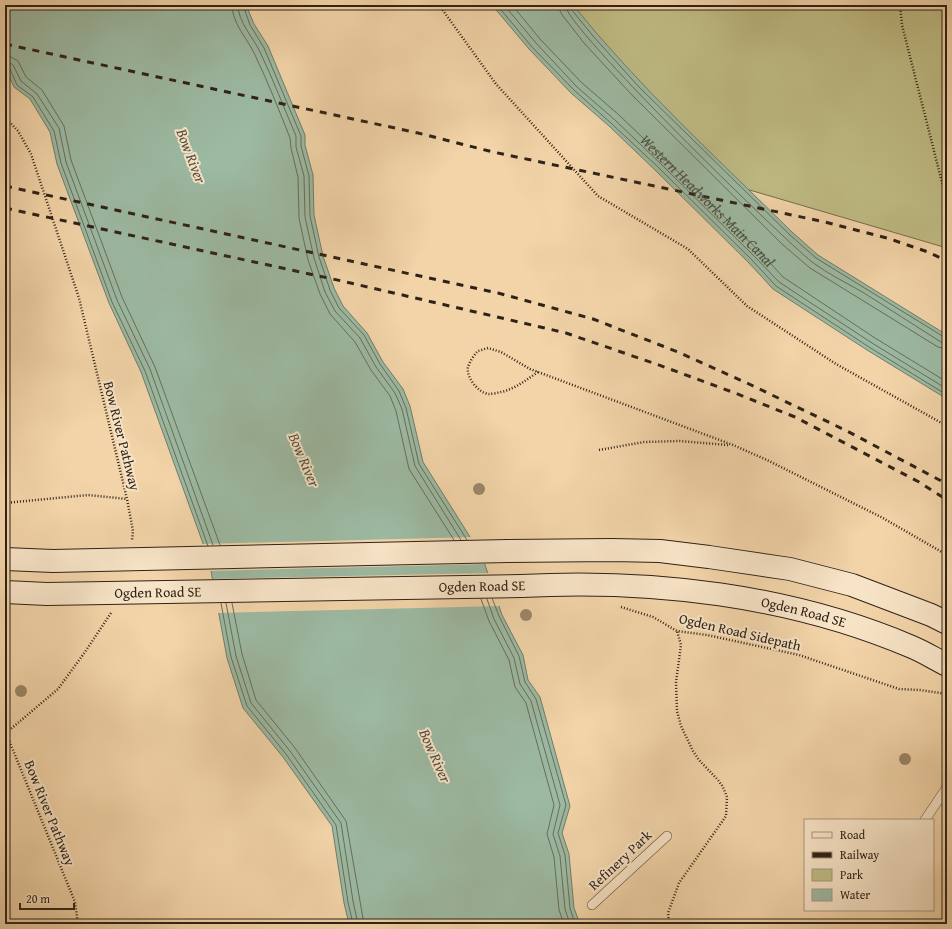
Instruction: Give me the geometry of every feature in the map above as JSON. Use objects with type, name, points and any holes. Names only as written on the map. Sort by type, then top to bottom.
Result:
[{"type":"street","points":[[5,559],[53,561],[508,551],[660,551],[790,569],[852,585],[947,623]]},
{"type":"street","name":"Ogden Road SE","points":[[5,592],[54,594],[521,586],[567,583],[646,587],[707,592],[791,608],[859,628],[912,647],[947,664]]},
{"type":"lane","points":[[926,819],[947,787]]},
{"type":"lane","name":"Refinery Park","points":[[592,905],[667,836]]},
{"type":"path","points":[[438,5],[496,84],[598,196],[688,249],[747,306],[836,364],[947,426]]},
{"type":"path","points":[[900,5],[902,25],[947,202]]},
{"type":"path","name":"Bow River Pathway","points":[[5,117],[18,131],[31,154],[79,298],[127,499],[133,532],[132,545]]},
{"type":"path","points":[[538,372],[515,388],[488,394],[478,390],[471,379],[468,368],[472,358],[478,351],[488,348],[502,352],[530,369],[733,445],[767,460],[881,517],[947,555]]},
{"type":"path","points":[[599,450],[644,442],[680,441],[733,445]]},
{"type":"path","points":[[5,504],[88,495],[127,499]]},
{"type":"path","name":"Ogden Road Sidepath","points":[[618,606],[654,617],[677,631],[708,635],[799,655],[899,689],[947,694]]},
{"type":"path","name":"Bow River Pathway","points":[[78,924],[75,902],[6,732],[58,688],[85,652],[112,609]]},
{"type":"path","points":[[669,924],[668,913],[679,883],[726,816],[727,797],[718,780],[692,751],[681,726],[677,711],[676,689],[681,645],[677,631]]},
{"type":"green space","points":[[550,5],[947,5],[947,248],[712,179]]},
{"type":"water","name":"Bow River","points":[[5,5],[246,5],[254,24],[268,46],[305,135],[305,145],[313,175],[314,215],[323,256],[334,288],[343,306],[367,333],[383,362],[403,389],[410,406],[423,462],[482,556],[502,615],[523,655],[528,680],[540,697],[570,806],[562,833],[569,854],[574,908],[580,924],[349,924],[344,903],[332,826],[283,757],[243,708],[227,658],[209,560],[141,372],[109,303],[57,164],[50,132],[30,99],[14,87],[5,67]]},
{"type":"water","name":"Western Headworks Main Canal","points":[[492,5],[573,5],[598,35],[652,93],[792,232],[818,255],[947,335],[947,399],[867,350],[773,289],[749,263],[656,171],[609,126],[571,93],[529,49]]},
{"type":"pier","points":[[473,537],[484,555],[487,564],[209,571],[207,560],[201,544]]},
{"type":"pier","points":[[490,573],[502,606],[217,613],[210,579]]},
{"type":"railway","points":[[5,44],[418,133],[493,152],[825,222],[887,238],[928,252],[947,261]]},
{"type":"railway","points":[[5,186],[498,293],[593,319],[678,352],[749,384],[847,431],[947,484]]},
{"type":"railway","points":[[5,208],[342,281],[566,333],[656,364],[795,417],[919,482],[947,500]]}]
